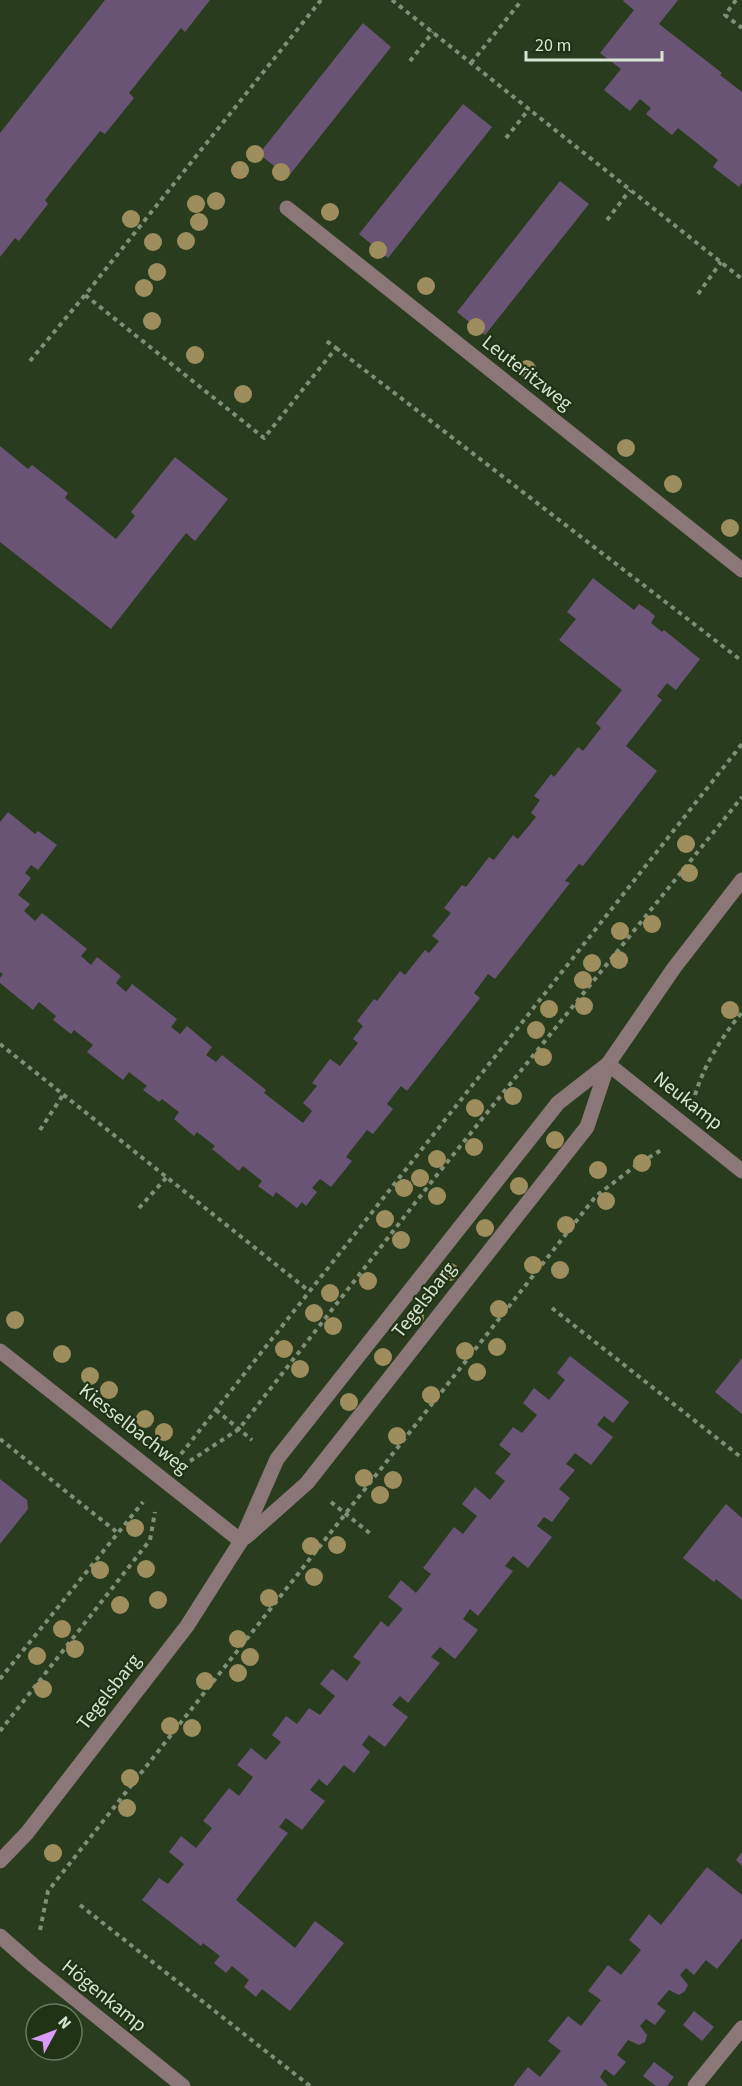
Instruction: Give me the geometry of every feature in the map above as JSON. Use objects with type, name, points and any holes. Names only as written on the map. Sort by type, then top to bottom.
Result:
[{"type":"street","name":"Leuteritzweg","points":[[287,208],[742,570]]},
{"type":"street","name":"Tegelsbarg","points":[[241,1541],[307,1483],[587,1127],[608,1064],[674,968],[742,880]]},
{"type":"street","name":"Tegelsbarg","points":[[0,1862],[27,1833],[187,1626],[241,1541],[277,1459],[558,1103],[608,1064]]},
{"type":"street","name":"Neukamp","points":[[608,1064],[742,1171]]},
{"type":"street","name":"Kiesselbachweg","points":[[0,1351],[241,1541]]},
{"type":"street","name":"Högenkamp","points":[[0,1936],[183,2086]]},
{"type":"street","points":[[695,2086],[742,2028]]},
{"type":"path","points":[[30,362],[321,0]]},
{"type":"path","points":[[392,0],[742,279]]},
{"type":"path","points":[[471,63],[522,0]]},
{"type":"path","points":[[736,0],[725,15],[742,28]]},
{"type":"path","points":[[410,61],[433,32]]},
{"type":"path","points":[[506,138],[529,109]]},
{"type":"path","points":[[607,220],[630,190]]},
{"type":"path","points":[[698,294],[722,262]]},
{"type":"path","points":[[85,295],[264,438],[336,348]]},
{"type":"path","points":[[325,340],[742,661]]},
{"type":"path","points":[[0,1679],[162,1478],[742,744]]},
{"type":"path","points":[[0,1731],[150,1540],[162,1478],[239,1429],[440,1171],[742,797]]},
{"type":"path","points":[[33,1965],[48,1891],[596,1196],[638,1164],[692,1131],[696,1094],[703,1072],[718,1043],[742,1012]]},
{"type":"path","points":[[0,1044],[309,1291]]},
{"type":"path","points":[[40,1130],[63,1095]]},
{"type":"path","points":[[140,1208],[166,1177]]},
{"type":"path","points":[[552,1308],[742,1458]]},
{"type":"path","points":[[0,1439],[118,1533]]},
{"type":"path","points":[[80,1905],[310,2086]]},
{"type":"building","points":[[105,0],[210,0],[185,32],[181,28],[129,93],[134,98],[105,134],[100,131],[45,200],[48,204],[19,241],[15,238],[0,257],[0,133]]},
{"type":"building","points":[[624,0],[678,0],[659,24],[722,73],[720,75],[742,92],[742,183],[739,187],[713,167],[718,160],[678,128],[672,135],[646,114],[651,108],[640,99],[630,111],[604,90],[621,69],[600,53],[634,10]]},
{"type":"building","points":[[363,23],[391,47],[288,177],[259,154]]},
{"type":"building","points":[[463,104],[492,127],[388,258],[359,234]]},
{"type":"building","points":[[560,181],[589,204],[485,335],[457,312]]},
{"type":"building","points":[[0,446],[28,469],[32,465],[68,493],[65,498],[116,539],[135,516],[131,512],[175,457],[228,499],[195,541],[186,533],[111,629],[0,542]]},
{"type":"building","points":[[593,578],[634,610],[639,604],[648,610],[655,616],[651,623],[662,632],[664,630],[700,659],[676,690],[667,683],[657,696],[662,700],[626,746],[657,771],[583,866],[579,864],[565,881],[570,883],[495,979],[488,974],[474,993],[480,998],[407,1091],[401,1086],[387,1104],[393,1109],[373,1134],[367,1130],[346,1157],[352,1161],[331,1187],[320,1179],[312,1188],[317,1192],[306,1206],[302,1202],[297,1208],[276,1192],[273,1197],[258,1186],[262,1181],[243,1166],[239,1171],[212,1149],[215,1146],[197,1132],[194,1136],[174,1119],[179,1112],[162,1099],[159,1102],[143,1090],[147,1086],[129,1072],[123,1080],[87,1052],[93,1045],[74,1030],[71,1034],[53,1020],[56,1016],[39,1002],[33,1010],[0,983],[3,974],[0,972],[0,822],[8,812],[35,834],[38,831],[57,845],[38,870],[31,865],[25,873],[31,878],[18,895],[30,904],[24,911],[35,921],[42,913],[87,949],[81,956],[91,965],[97,957],[121,976],[116,983],[126,992],[132,984],[177,1019],[171,1027],[180,1034],[187,1026],[212,1047],[206,1055],[216,1062],[222,1055],[266,1090],[264,1093],[303,1123],[312,1111],[303,1103],[317,1086],[312,1083],[330,1059],[340,1066],[358,1043],[353,1039],[363,1026],[357,1021],[374,999],[377,1001],[400,971],[405,975],[425,950],[429,953],[439,941],[432,936],[451,913],[444,908],[462,885],[466,887],[489,857],[494,860],[513,835],[518,839],[536,817],[531,813],[540,800],[534,796],[551,774],[554,777],[578,747],[583,751],[601,728],[596,723],[622,690],[559,640],[576,619],[567,612]]},
{"type":"building","points":[[570,1356],[629,1402],[613,1423],[604,1416],[597,1425],[613,1437],[591,1465],[575,1453],[566,1464],[575,1470],[559,1489],[570,1498],[552,1522],[544,1517],[537,1526],[552,1537],[528,1568],[513,1556],[505,1566],[513,1571],[478,1616],[470,1609],[463,1619],[478,1630],[455,1659],[440,1647],[431,1657],[440,1663],[408,1703],[400,1696],[392,1705],[408,1717],[385,1747],[369,1735],[362,1745],[370,1752],[354,1773],[344,1765],[327,1786],[319,1779],[310,1790],[325,1801],[302,1830],[286,1818],[279,1827],[288,1833],[236,1900],[295,1948],[315,1921],[344,1943],[290,2011],[262,1989],[256,1997],[244,1987],[249,1980],[232,1966],[226,1973],[214,1963],[220,1956],[203,1943],[201,1946],[142,1900],[159,1878],[168,1884],[184,1864],[169,1852],[181,1836],[196,1848],[212,1828],[203,1821],[229,1788],[239,1796],[253,1777],[237,1765],[251,1748],[266,1760],[281,1742],[272,1735],[286,1716],[297,1724],[309,1708],[320,1715],[335,1696],[320,1684],[332,1669],[347,1681],[361,1662],[353,1657],[381,1621],[388,1627],[403,1609],[388,1597],[401,1580],[416,1593],[431,1574],[423,1568],[454,1527],[463,1534],[477,1516],[462,1504],[475,1487],[490,1500],[505,1481],[495,1473],[511,1454],[499,1445],[513,1427],[522,1433],[537,1415],[523,1403],[534,1388],[549,1400],[565,1380],[557,1373]]},
{"type":"building","points":[[742,1358],[742,1414],[715,1392]]},
{"type":"building","points":[[0,1479],[27,1500],[28,1509],[0,1544]]},
{"type":"building","points":[[726,1504],[742,1518],[742,1600],[716,1579],[714,1582],[683,1558]]},
{"type":"building","points":[[742,1852],[742,1866],[736,1860]]},
{"type":"building","points":[[707,1867],[742,1895],[742,1938],[717,1969],[706,1960],[694,1975],[686,1968],[680,1975],[688,1985],[685,1991],[679,1995],[669,1990],[657,2004],[666,2011],[655,2025],[646,2019],[640,2026],[647,2035],[645,2042],[639,2045],[628,2040],[617,2055],[626,2062],[614,2076],[605,2069],[600,2077],[608,2086],[513,2086],[528,2067],[540,2077],[561,2051],[548,2041],[568,2016],[581,2026],[601,2000],[588,1991],[608,1965],[621,1975],[641,1950],[629,1940],[649,1914],[661,1925]]},
{"type":"building","points":[[694,2011],[714,2027],[702,2041],[683,2025]]},
{"type":"building","points":[[654,2062],[674,2077],[667,2086],[656,2086],[643,2076]]}]
